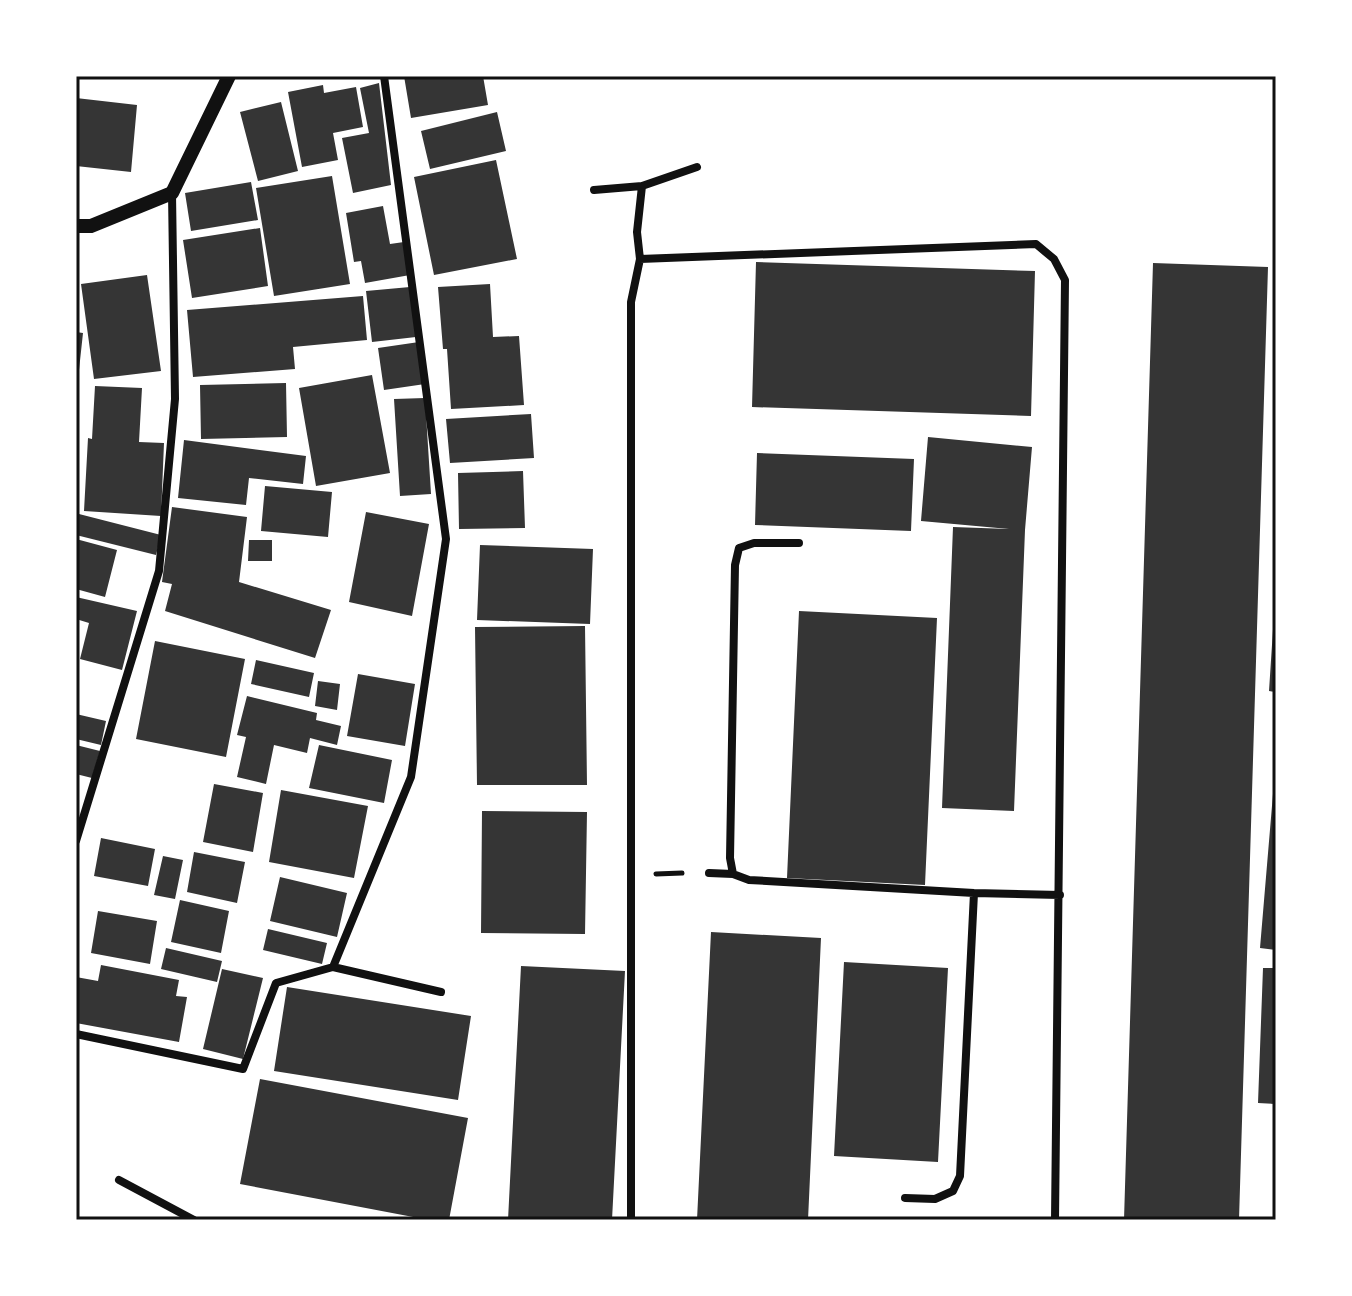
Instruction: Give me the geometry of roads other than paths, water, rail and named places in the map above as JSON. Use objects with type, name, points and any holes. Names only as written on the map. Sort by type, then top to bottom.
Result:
[{"type":"street","points":[[76,841],[159,571],[175,399],[172,193],[229,76]]},
{"type":"street","points":[[333,967],[411,777],[446,539],[384,76]]},
{"type":"street","points":[[594,190],[642,186],[697,167]]},
{"type":"street","points":[[631,1220],[631,302],[640,259],[637,232],[642,186]]},
{"type":"street","points":[[76,226],[91,226],[172,193]]},
{"type":"street","points":[[640,259],[1036,244],[1054,259],[1065,280],[1055,1220]]},
{"type":"street","points":[[733,874],[730,858],[735,565],[739,548],[754,543],[799,543]]},
{"type":"street","points":[[709,873],[733,874],[749,880],[1060,895]]},
{"type":"street","points":[[905,1198],[935,1199],[953,1191],[960,1176],[974,893]]},
{"type":"street","points":[[76,1034],[243,1069],[276,983],[333,967],[441,992]]},
{"type":"street","points":[[119,1180],[194,1220]]}]
